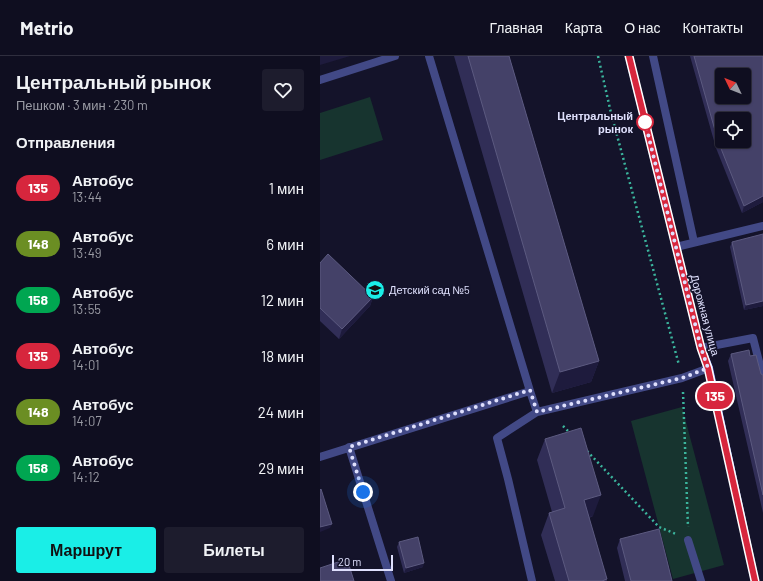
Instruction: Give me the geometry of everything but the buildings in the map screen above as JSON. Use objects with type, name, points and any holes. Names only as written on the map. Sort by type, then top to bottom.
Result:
[{"type":"main road","name":"Дорожная улица","points":[[629,56],[701,348],[708,368],[755,581]]},
{"type":"lane","points":[[320,80],[395,56]]},
{"type":"lane","points":[[429,56],[537,412]]},
{"type":"lane","points":[[653,56],[694,242]]},
{"type":"lane","points":[[676,247],[763,226]]},
{"type":"lane","points":[[701,348],[753,338],[763,377]]},
{"type":"lane","points":[[532,581],[497,438],[537,412],[682,378],[708,368]]},
{"type":"lane","points":[[320,456],[530,390]]},
{"type":"lane","points":[[349,447],[392,581]]},
{"type":"lane","points":[[688,540],[701,581]]},
{"type":"path","points":[[584,449],[659,527],[688,540],[682,378],[611,113],[598,56]]},
{"type":"path","points":[[563,426],[573,438]]},
{"type":"green space","points":[[370,97],[383,140],[320,160],[320,113]]},
{"type":"green space","points":[[682,407],[724,565],[673,579],[631,421]]},
{"type":"bus line","name":"135","points":[[629,56],[701,348],[708,368],[755,581]]},
{"type":"place","name":"Центральный рынок","points":[[645,122]]},
{"type":"place","name":"Детский сад №5","points":[[375,290]]},
{"type":"route","points":[[363,492],[349,447],[530,390],[537,412],[682,378],[708,368],[701,348],[645,122]]}]
